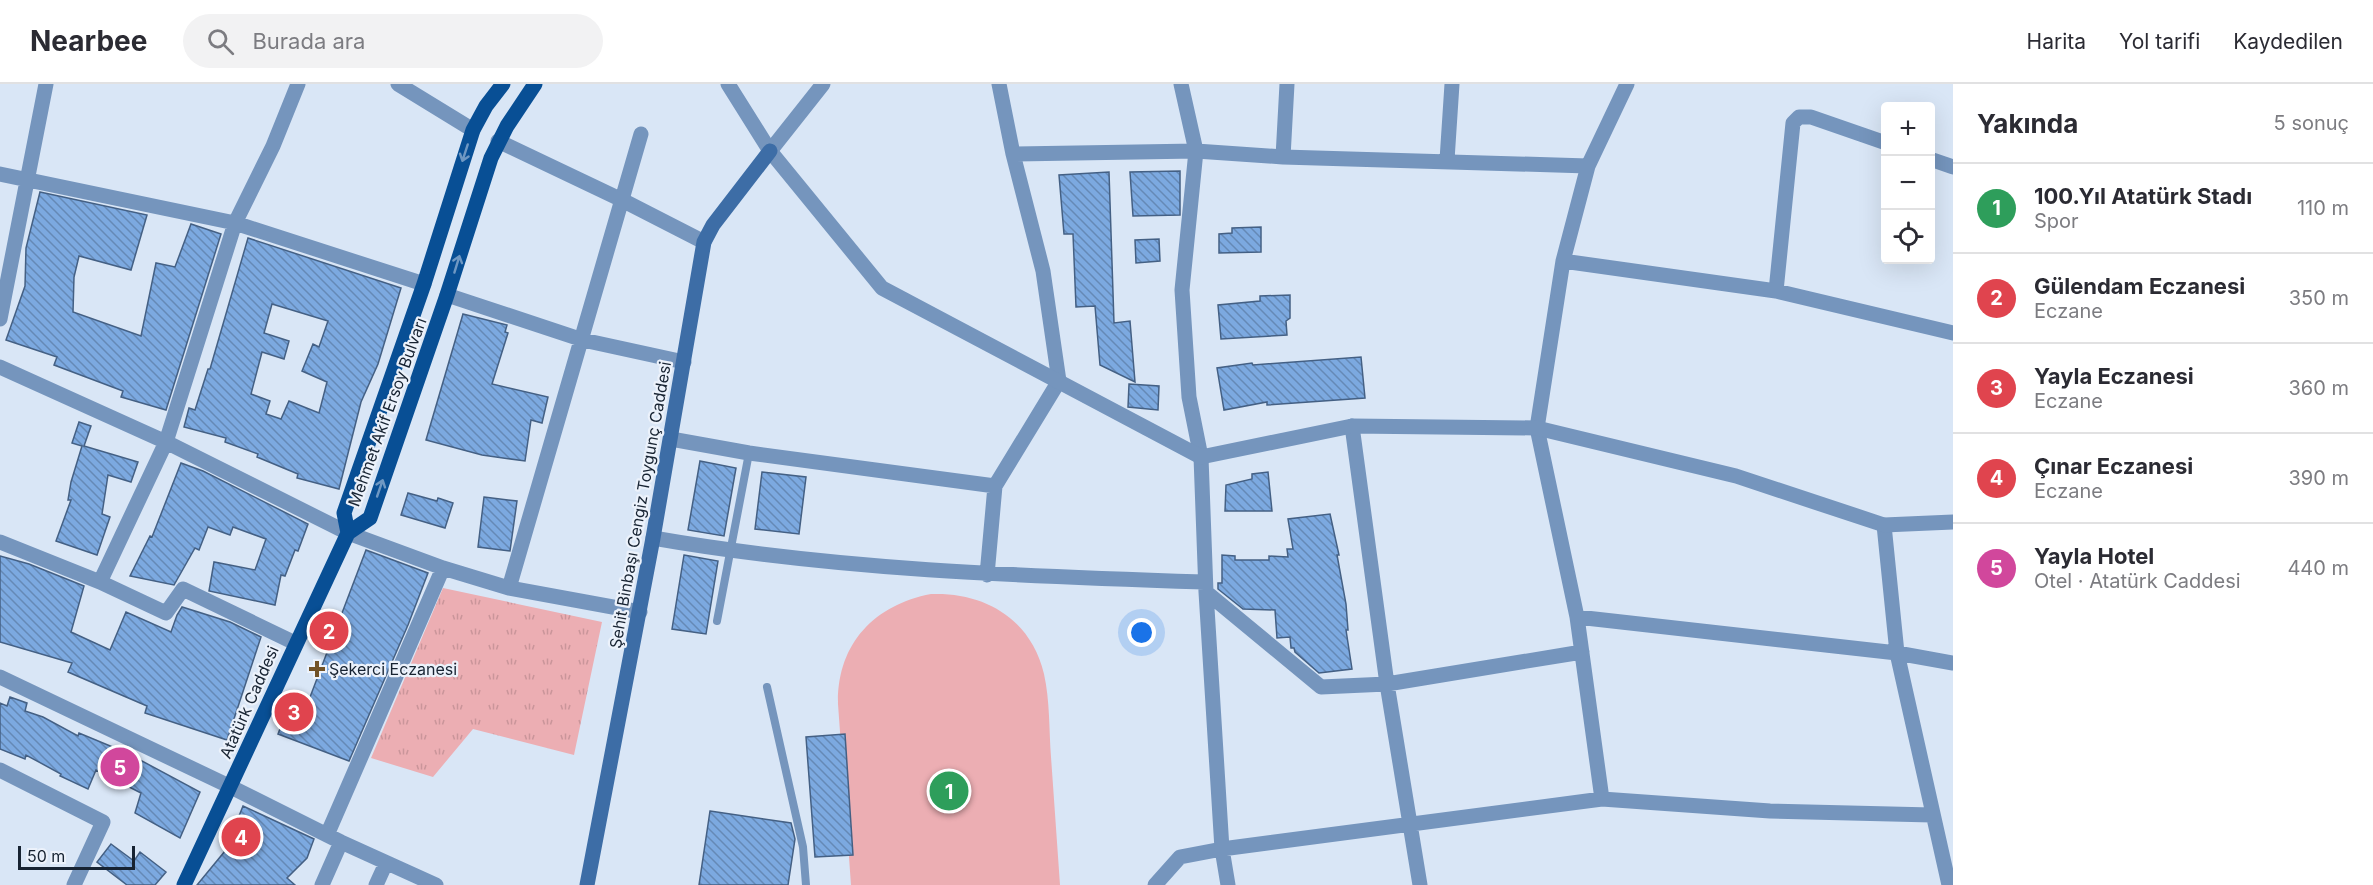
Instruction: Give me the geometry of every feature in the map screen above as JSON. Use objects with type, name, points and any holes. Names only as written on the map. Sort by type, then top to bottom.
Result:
[{"type":"main road","name":"Mehmet Akif Ersoy Bulvarı","points":[[503,84],[486,106],[473,130],[424,284],[344,513],[348,533],[370,518],[447,295],[490,158],[498,141],[535,84]]},
{"type":"main road","name":"Şehit Binbaşı Cengiz Toygunç Caddesi","points":[[587,885],[640,612],[704,242],[713,225],[770,151]]},
{"type":"main road","name":"Atatürk Caddesi","points":[[184,885],[348,533]]},
{"type":"street","points":[[0,319],[46,84]]},
{"type":"street","points":[[100,582],[166,442],[235,224],[273,146],[298,84]]},
{"type":"street","points":[[398,84],[473,130]]},
{"type":"street","points":[[728,84],[770,151],[882,288],[1201,456],[1352,426],[1538,429],[1736,477],[1884,525],[1953,522]]},
{"type":"street","points":[[770,151],[824,84]]},
{"type":"street","points":[[987,575],[995,486],[1059,381],[1043,271],[1013,154],[999,84]]},
{"type":"street","points":[[1181,84],[1196,151],[1182,290],[1189,397],[1201,456],[1206,587],[1222,849],[1228,885]]},
{"type":"street","points":[[1283,157],[1287,84]]},
{"type":"street","points":[[1448,160],[1452,84]]},
{"type":"street","points":[[1602,799],[1577,617],[1538,429],[1563,261],[1588,166],[1628,84]]},
{"type":"street","points":[[1776,291],[1793,123],[1799,117],[1805,116],[1881,141]]},
{"type":"street","points":[[509,588],[583,340],[641,134]]},
{"type":"street","points":[[498,141],[704,242]]},
{"type":"street","points":[[1013,154],[1196,151],[1283,157],[1448,160],[1588,166]]},
{"type":"street","points":[[1935,161],[1953,167]]},
{"type":"street","points":[[0,174],[235,224],[424,284]]},
{"type":"street","points":[[1563,261],[1776,291],[1953,333]]},
{"type":"street","points":[[447,295],[583,340],[684,362]]},
{"type":"street","points":[[0,367],[166,442],[348,533],[443,568],[509,588],[640,612]]},
{"type":"street","points":[[1352,426],[1386,684],[1420,885]]},
{"type":"street","points":[[671,439],[749,453],[995,486]]},
{"type":"street","points":[[1884,525],[1897,653],[1949,885]]},
{"type":"street","points":[[653,538],[730,552],[987,575],[1206,587],[1321,687],[1386,684],[1582,652]]},
{"type":"street","points":[[0,542],[100,582],[166,613],[183,589],[295,643]]},
{"type":"street","points":[[327,835],[443,568]]},
{"type":"street","points":[[1577,617],[1897,653],[1953,663]]},
{"type":"street","points":[[0,677],[341,842],[436,885]]},
{"type":"street","points":[[0,770],[103,822],[81,882]]},
{"type":"street","points":[[1155,885],[1180,857],[1222,849],[1602,799],[1770,812],[1932,815]]},
{"type":"street","points":[[322,885],[341,842]]},
{"type":"street","points":[[376,885],[386,863]]},
{"type":"lane","points":[[717,621],[749,453]]},
{"type":"lane","points":[[767,687],[803,847],[807,885]]},
{"type":"green space","points":[[443,588],[602,622],[574,755],[473,729],[433,777],[371,758]]},
{"type":"green space","points":[[931,594],[970,598],[1003,613],[1017,624],[1038,655],[1047,695],[1060,885],[851,885],[838,704],[839,682],[844,663],[852,646],[876,618],[892,607]]},
{"type":"building","points":[[1180,171],[1180,215],[1133,216],[1130,172]]},
{"type":"building","points":[[1109,172],[1114,323],[1130,321],[1135,382],[1100,365],[1095,306],[1076,307],[1073,234],[1064,234],[1059,175]]},
{"type":"building","points":[[40,192],[147,215],[131,270],[79,256],[74,277],[73,312],[141,336],[156,263],[175,267],[191,224],[221,234],[166,410],[121,397],[123,391],[54,365],[57,357],[6,340],[25,286],[26,248]]},
{"type":"building","points":[[1261,227],[1261,252],[1219,253],[1219,234],[1232,233],[1232,228]]},
{"type":"building","points":[[248,238],[401,288],[378,364],[361,402],[339,489],[297,478],[298,474],[257,457],[258,454],[225,442],[226,438],[184,427],[189,408],[195,410],[208,369],[210,369]],"holes":[[[272,304],[328,321],[319,347],[313,344],[302,371],[327,382],[319,413],[289,401],[281,419],[266,414],[270,401],[251,394],[262,352],[284,359],[289,341],[264,333]]]},
{"type":"building","points":[[1159,239],[1160,261],[1136,263],[1135,240]]},
{"type":"building","points":[[1290,295],[1290,318],[1286,321],[1287,335],[1221,339],[1218,305],[1260,301],[1260,296]]},
{"type":"building","points":[[463,314],[507,325],[505,332],[508,333],[492,384],[548,397],[542,423],[531,420],[525,461],[482,455],[426,440]]},
{"type":"building","points":[[1361,357],[1365,398],[1267,405],[1267,402],[1224,410],[1217,368],[1252,363],[1253,365]]},
{"type":"building","points":[[1129,384],[1159,386],[1158,410],[1128,407]]},
{"type":"building","points":[[79,422],[91,426],[84,446],[138,462],[131,482],[108,475],[102,514],[110,517],[97,555],[56,541],[71,500],[68,500],[71,482],[82,446],[72,443]]},
{"type":"building","points":[[700,461],[736,468],[724,536],[688,530]]},
{"type":"building","points":[[181,463],[203,471],[308,524],[285,576],[281,575],[275,605],[209,591],[214,562],[255,570],[266,539],[233,527],[230,535],[208,527],[199,550],[195,548],[174,585],[130,576],[150,536],[152,537]]},
{"type":"building","points":[[762,472],[806,477],[799,534],[755,529]]},
{"type":"building","points":[[1268,472],[1272,511],[1225,511],[1226,485],[1252,479],[1252,474]]},
{"type":"building","points":[[408,493],[453,503],[445,528],[401,515]]},
{"type":"building","points":[[484,497],[517,501],[510,551],[478,547]]},
{"type":"building","points":[[1330,514],[1346,604],[1348,630],[1346,630],[1352,669],[1319,673],[1295,652],[1294,648],[1291,648],[1290,637],[1277,638],[1275,610],[1243,609],[1218,589],[1218,583],[1222,583],[1222,555],[1235,556],[1235,560],[1269,560],[1269,556],[1288,557],[1287,549],[1293,549],[1288,519]]},
{"type":"building","points":[[366,550],[428,573],[349,761],[278,734],[289,705],[307,705]]},
{"type":"building","points":[[684,555],[718,561],[706,634],[672,629]]},
{"type":"building","points":[[0,556],[29,564],[84,586],[71,632],[110,650],[126,612],[171,632],[182,607],[230,622],[261,637],[227,740],[145,713],[147,706],[68,672],[72,663],[0,642]]},
{"type":"building","points":[[10,697],[27,703],[25,711],[43,717],[78,736],[79,733],[127,753],[200,792],[180,838],[135,813],[141,793],[96,770],[88,789],[60,776],[61,774],[26,755],[25,759],[0,749],[0,703],[7,706]]},
{"type":"building","points":[[845,734],[853,855],[815,857],[806,737]]},
{"type":"building","points":[[243,806],[314,839],[307,858],[287,878],[295,885],[197,885],[225,851]]},
{"type":"building","points":[[710,811],[791,823],[795,839],[788,885],[699,885]]},
{"type":"building","points":[[111,844],[134,861],[140,852],[166,872],[155,885],[127,885],[97,862]]},
{"type":"place","name":"Gülendam Eczanesi","points":[[329,631]]},
{"type":"place","name":"Şekerci Eczanesi","points":[[317,669]]},
{"type":"place","name":"Yayla Eczanesi","points":[[294,712]]},
{"type":"place","name":"Yayla Hotel","points":[[120,767]]},
{"type":"place","name":"100.Yıl Atatürk Stadı","points":[[949,791]]},
{"type":"place","name":"Çınar Eczanesi","points":[[241,837]]}]
